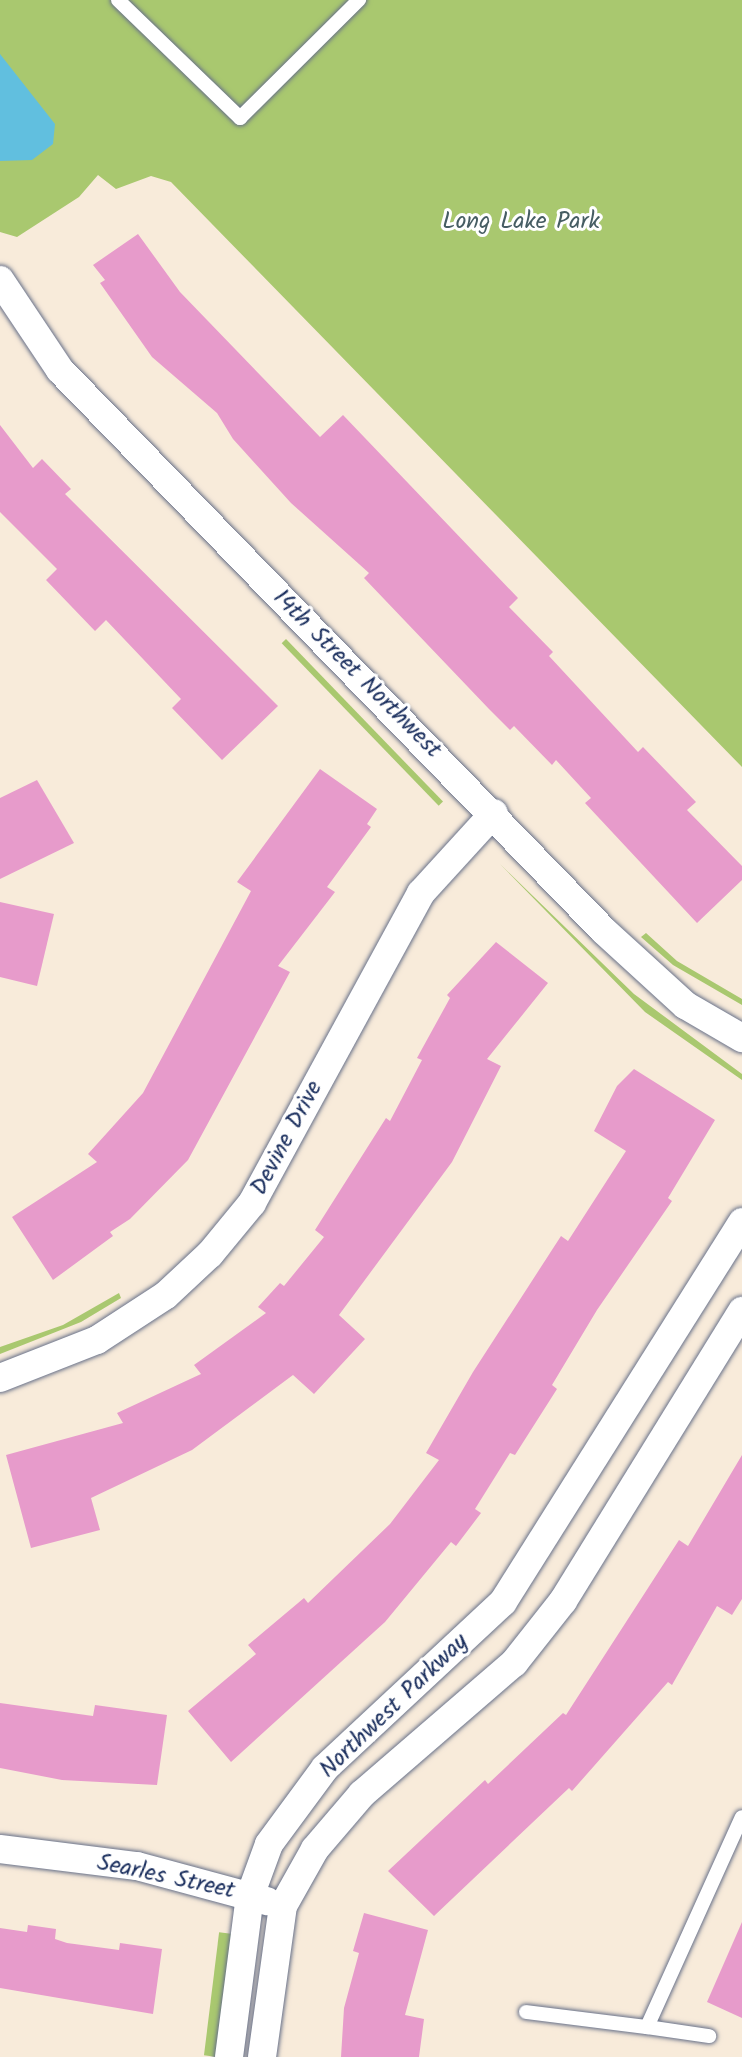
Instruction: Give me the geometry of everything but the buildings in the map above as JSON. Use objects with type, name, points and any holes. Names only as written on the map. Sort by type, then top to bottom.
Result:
[{"type":"street","name":"14th Street Northwest","points":[[0,280],[60,370],[494,813],[604,931],[685,1005],[742,1038]]},
{"type":"street","name":"Devine Drive","points":[[0,1378],[97,1340],[166,1295],[210,1254],[252,1203],[421,893],[494,813]]},
{"type":"street","name":"Northwest Parkway","points":[[229,2057],[250,1896],[269,1844],[325,1768],[503,1602],[742,1222]]},
{"type":"street","name":"Northwest Parkway","points":[[262,2057],[283,1906],[315,1849],[362,1794],[514,1663],[563,1601],[742,1311]]},
{"type":"street","points":[[563,1511],[602,1537]]},
{"type":"street","name":"Searles Street","points":[[0,1849],[137,1866],[283,1906]]},
{"type":"lane","points":[[118,0],[240,118],[359,0]]},
{"type":"lane","points":[[647,2027],[742,1817]]},
{"type":"lane","points":[[526,2012],[709,2036]]},
{"type":"green space","name":"Long Lake Park","points":[[0,0],[742,0],[742,767],[171,182],[151,176],[116,189],[98,175],[79,197],[17,237],[0,232]]},
{"type":"green space","points":[[286,639],[443,802],[439,806],[282,643]]},
{"type":"green space","points":[[500,864],[634,994],[742,1074],[742,1080],[645,1012]]},
{"type":"green space","points":[[646,933],[677,961],[742,999],[742,1005],[673,965],[641,937]]},
{"type":"green space","points":[[119,1293],[121,1298],[81,1322],[0,1354],[0,1347],[63,1325]]},
{"type":"green space","points":[[219,1932],[233,1934],[218,2057],[204,2055]]},
{"type":"water","points":[[0,54],[55,124],[53,144],[32,160],[0,161]]}]
